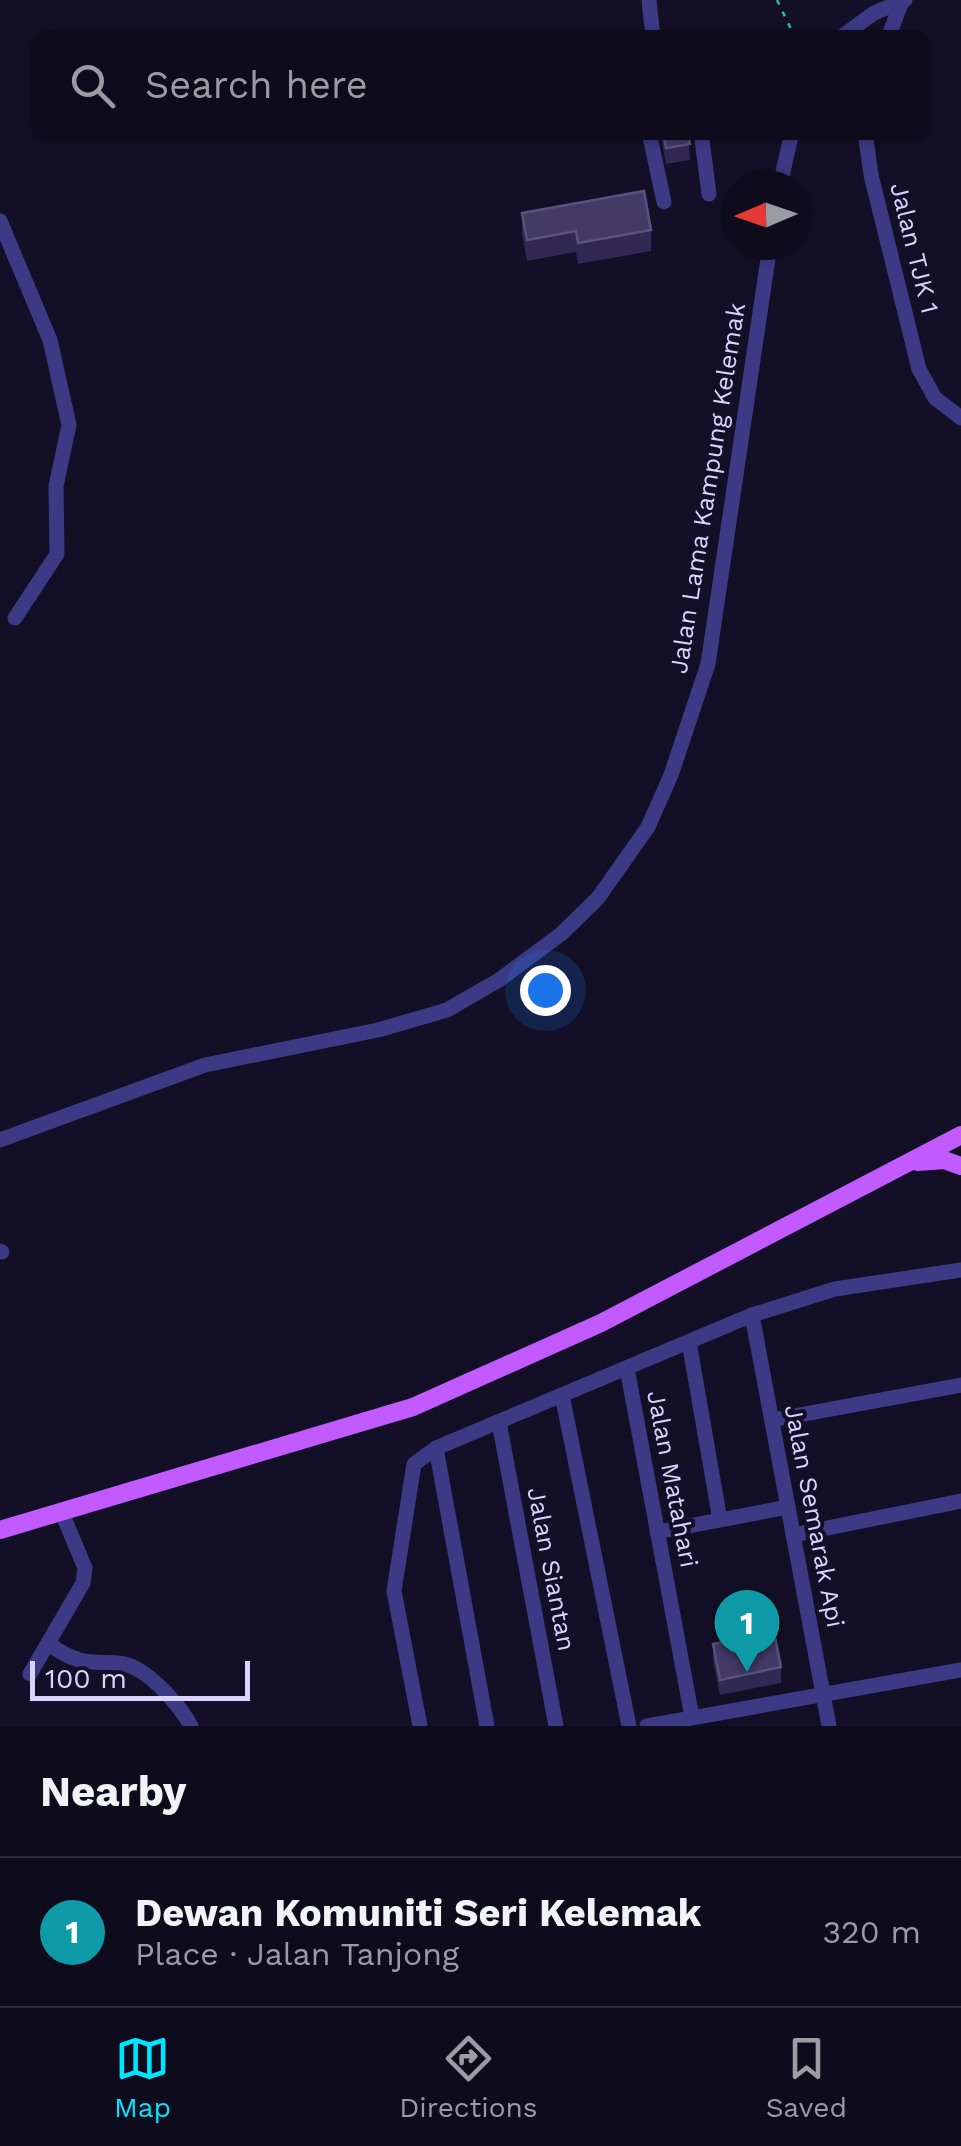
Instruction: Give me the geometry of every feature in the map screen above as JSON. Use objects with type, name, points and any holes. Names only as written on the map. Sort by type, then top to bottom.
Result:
[{"type":"main road","points":[[0,1530],[413,1407],[601,1323],[961,1135]]},
{"type":"main road","points":[[907,1163],[944,1160],[961,1166]]},
{"type":"street","points":[[649,0],[652,30]]},
{"type":"street","points":[[848,30],[904,0]]},
{"type":"street","points":[[891,30],[904,0]]},
{"type":"street","points":[[652,140],[664,202]]},
{"type":"street","points":[[702,140],[709,194]]},
{"type":"street","points":[[783,170],[790,140]]},
{"type":"street","name":"Jalan TJK 1","points":[[866,140],[918,369],[935,398],[961,418]]},
{"type":"street","points":[[0,222],[50,340],[69,426],[56,486],[57,554],[14,618]]},
{"type":"street","name":"Jalan Lama Kampung Kelemak","points":[[0,1140],[205,1065],[378,1030],[447,1010],[499,980],[562,934],[598,898],[648,827],[671,776],[708,664],[768,260]]},
{"type":"street","points":[[420,1726],[394,1591],[394,1568],[414,1464],[436,1448],[752,1315],[834,1288],[961,1270]]},
{"type":"street","name":"Jalan Semarak Api","points":[[752,1315],[829,1726]]},
{"type":"street","points":[[689,1342],[720,1520]]},
{"type":"street","name":"Jalan Matahari","points":[[626,1368],[692,1718]]},
{"type":"street","points":[[772,1420],[961,1385]]},
{"type":"street","points":[[562,1395],[629,1726]]},
{"type":"street","name":"Jalan Siantan","points":[[499,1422],[556,1726]]},
{"type":"street","points":[[436,1448],[487,1726]]},
{"type":"street","points":[[793,1535],[961,1501]]},
{"type":"street","points":[[657,1532],[788,1506]]},
{"type":"street","points":[[30,1674],[83,1583],[85,1568],[62,1513]]},
{"type":"street","points":[[48,1643],[74,1661],[136,1668],[170,1698],[191,1726]]},
{"type":"street","points":[[647,1726],[961,1670]]},
{"type":"path","points":[[777,0],[792,30]]},
{"type":"building","points":[[664,140],[689,140],[690,144],[666,148]]},
{"type":"building","points":[[644,191],[651,230],[578,243],[576,231],[527,240],[522,213]]},
{"type":"building","points":[[774,1632],[781,1667],[720,1680],[713,1644]]},
{"type":"place","name":"Dewan Komuniti Seri Kelemak","points":[[747,1672]]}]
